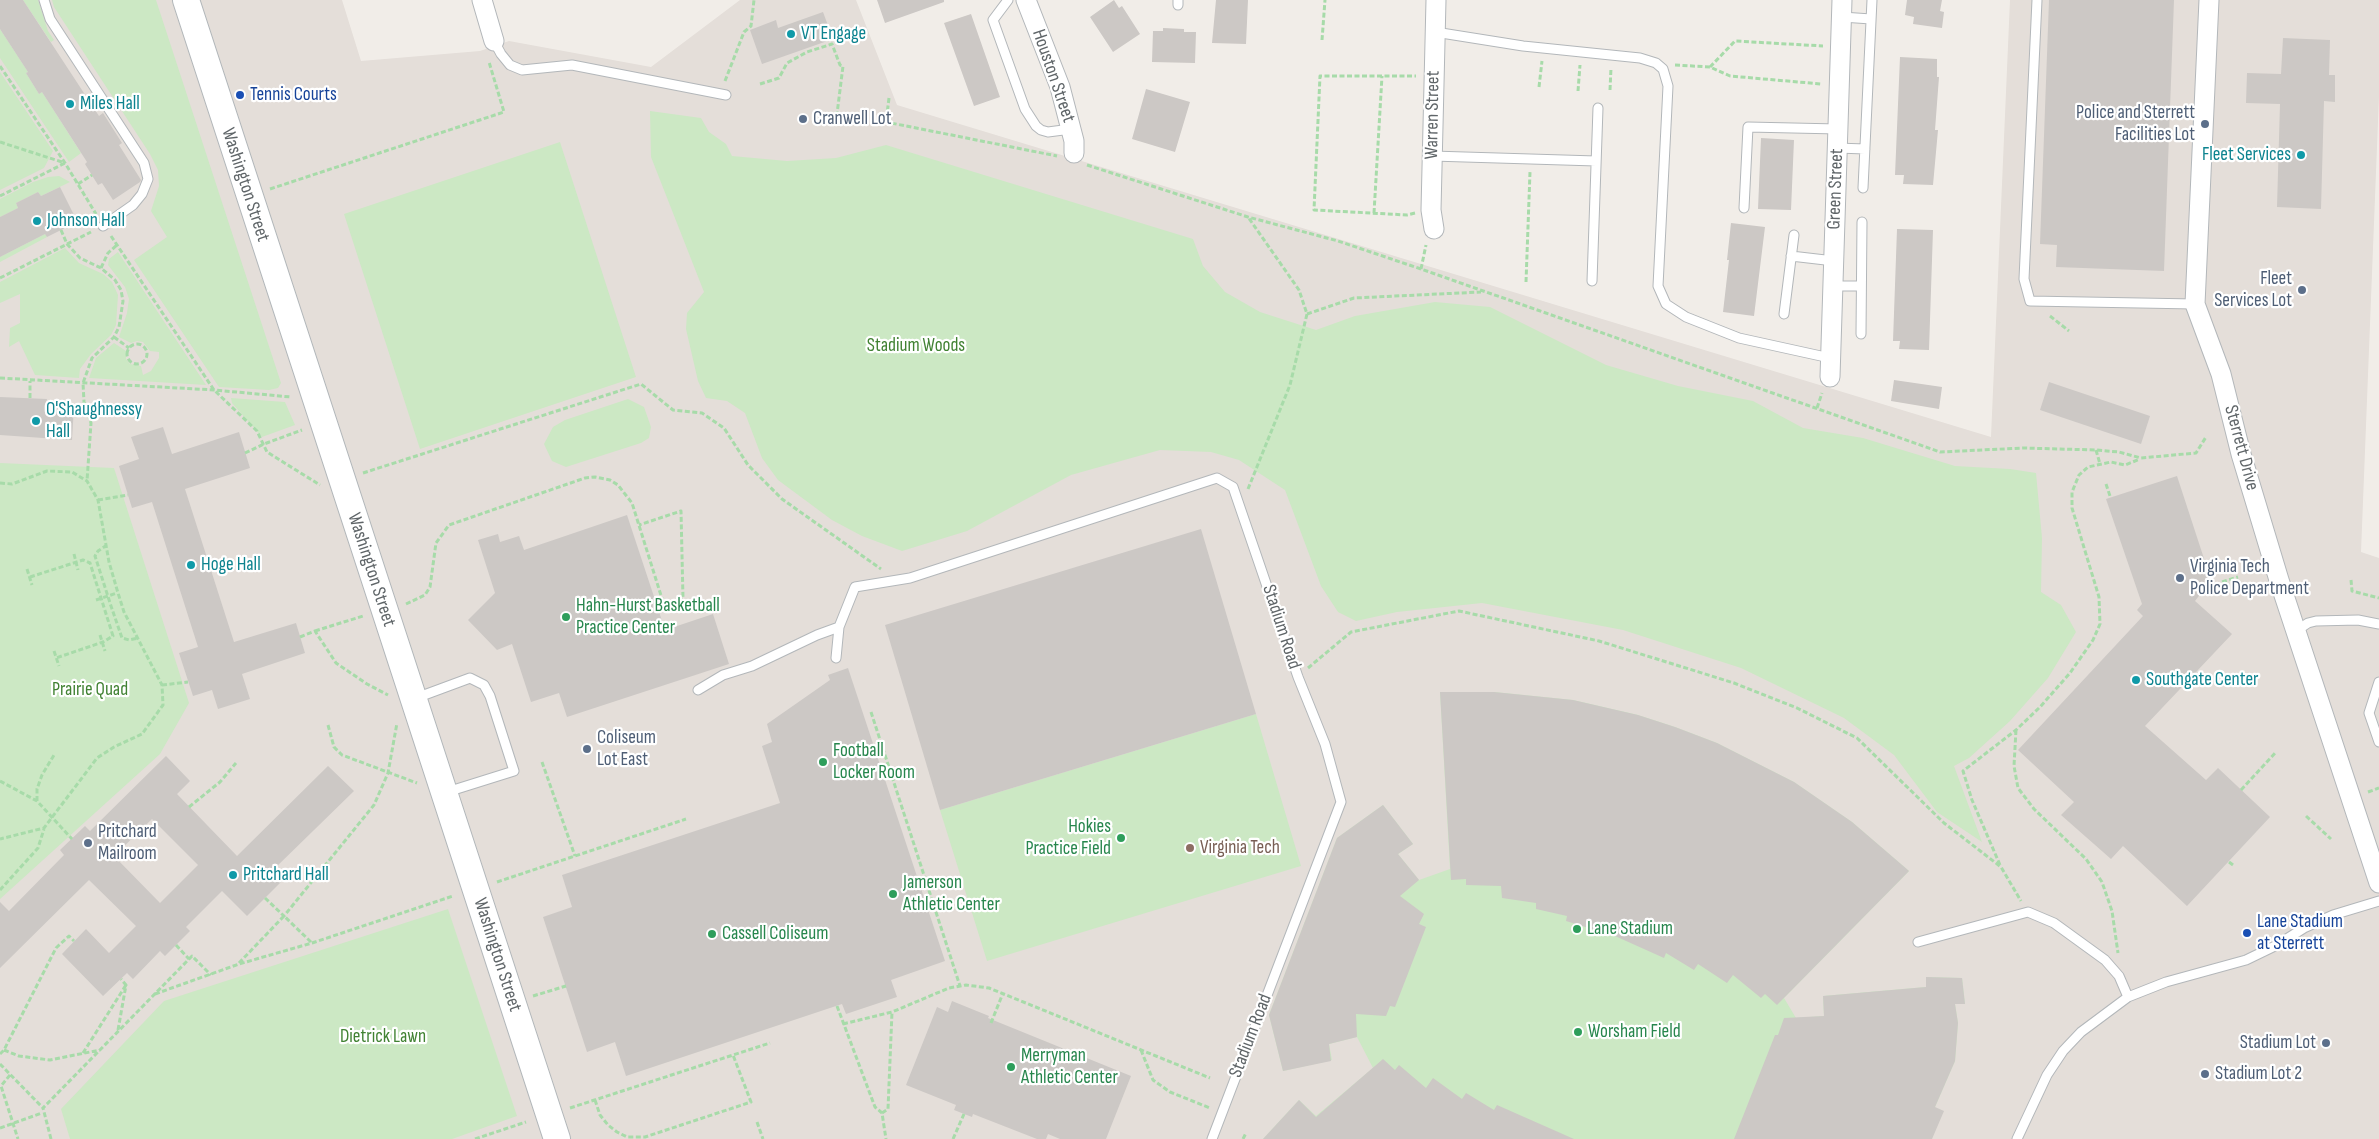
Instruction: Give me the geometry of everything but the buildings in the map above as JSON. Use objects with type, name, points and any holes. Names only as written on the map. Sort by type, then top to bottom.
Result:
[{"type":"main road","name":"Washington Street","points":[[186,0],[401,697],[444,793],[557,1139]]},
{"type":"street","points":[[482,0],[494,41]]},
{"type":"street","name":"Houston Street","points":[[1026,0],[1060,87],[1071,129],[1072,158]]},
{"type":"street","name":"Warren Street","points":[[1430,236],[1436,0]]},
{"type":"street","name":"Sterrett Drive","points":[[2209,0],[2195,304],[2221,374],[2241,454],[2296,631],[2379,883]]},
{"type":"street","name":"Green Street","points":[[1827,383],[1833,286],[1842,9]]},
{"type":"lane","points":[[44,0],[50,19],[144,163],[148,179],[142,194],[133,205],[103,226]]},
{"type":"lane","points":[[1008,0],[993,20],[1025,109],[1036,126],[1041,130],[1048,132],[1071,129]]},
{"type":"lane","points":[[1863,188],[1872,0]]},
{"type":"lane","points":[[2037,0],[2024,280],[2030,301],[2195,304]]},
{"type":"lane","points":[[1842,9],[1871,19]]},
{"type":"lane","points":[[1435,32],[1543,48],[1640,58],[1656,63],[1663,69],[1668,86],[1658,286],[1666,304],[1686,317],[1739,338],[1830,358]]},
{"type":"lane","points":[[494,41],[510,65],[522,70],[572,65],[726,95]]},
{"type":"lane","points":[[1592,281],[1598,108]]},
{"type":"lane","points":[[1744,208],[1748,127],[1838,128]]},
{"type":"lane","points":[[1837,148],[1865,149]]},
{"type":"lane","points":[[1432,156],[1596,161]]},
{"type":"lane","points":[[1861,334],[1862,222]]},
{"type":"lane","points":[[1784,314],[1794,235]]},
{"type":"lane","points":[[1791,256],[1834,261]]},
{"type":"lane","points":[[1833,286],[1861,286]]},
{"type":"lane","name":"Stadium Road","points":[[839,627],[855,587],[910,578],[1217,478],[1234,487],[1298,677],[1325,744],[1341,802],[1212,1139]]},
{"type":"lane","points":[[2296,631],[2316,620],[2358,620],[2379,624]]},
{"type":"lane","points":[[698,690],[723,675],[752,666],[817,635],[839,627],[836,658]]},
{"type":"lane","points":[[401,697],[470,678],[484,685],[490,696],[514,771],[444,793]]},
{"type":"lane","points":[[2379,682],[2369,713],[2379,742]]},
{"type":"lane","points":[[2017,1139],[2047,1075],[2063,1051],[2081,1032],[2128,998],[2166,982],[2246,960],[2333,915],[2379,900]]},
{"type":"lane","points":[[1918,942],[2028,912],[2054,923],[2106,960],[2119,976],[2128,998]]},
{"type":"path","points":[[725,82],[744,32],[751,26],[754,0]]},
{"type":"path","points":[[1322,40],[1325,0]]},
{"type":"path","points":[[1710,67],[1735,41],[1841,47]]},
{"type":"path","points":[[760,84],[779,78],[787,63],[801,55],[832,44],[840,65],[844,66],[837,114]]},
{"type":"path","points":[[1539,87],[1543,48]]},
{"type":"path","points":[[1578,90],[1581,52]]},
{"type":"path","points":[[1610,90],[1612,55]]},
{"type":"path","points":[[269,189],[504,112],[488,61]]},
{"type":"path","points":[[1656,63],[1710,67],[1730,76],[1839,85]]},
{"type":"path","points":[[0,66],[65,163],[103,226],[118,245],[214,390],[256,431],[267,452],[320,485]]},
{"type":"path","points":[[1431,210],[1407,215],[1314,210],[1320,76],[1434,76]]},
{"type":"path","points":[[1374,213],[1382,76]]},
{"type":"path","points":[[889,98],[886,122],[1072,158],[1248,217],[1338,242],[1421,269],[1940,452],[2023,448],[2096,450],[2119,452],[2141,458]]},
{"type":"path","points":[[0,142],[65,163]]},
{"type":"path","points":[[1526,282],[1530,159]]},
{"type":"path","points":[[0,196],[65,163]]},
{"type":"path","points":[[78,184],[92,175]]},
{"type":"path","points":[[1241,506],[1290,385],[1306,314],[1299,290],[1248,217]]},
{"type":"path","points":[[0,278],[103,226]]},
{"type":"path","points":[[61,230],[67,244],[86,263],[101,268],[115,280],[122,295],[123,312],[114,337],[92,358],[83,383],[84,402],[91,423],[87,481]]},
{"type":"path","points":[[1421,269],[1430,236]]},
{"type":"path","points":[[101,268],[108,253],[118,245]]},
{"type":"path","points":[[1306,314],[1354,298],[1484,292]]},
{"type":"path","points":[[114,337],[130,348]]},
{"type":"path","points":[[138,344],[143,346],[147,355],[145,360],[141,363],[131,362],[128,357],[130,348],[138,344]]},
{"type":"path","points":[[0,378],[214,390],[291,397]]},
{"type":"path","points":[[30,381],[30,398]]},
{"type":"path","points":[[1817,408],[1827,383]]},
{"type":"path","points":[[363,473],[641,384],[673,410],[702,413],[724,428],[748,465],[782,499],[883,570],[910,578]]},
{"type":"path","points":[[245,453],[302,430]]},
{"type":"path","points":[[2028,912],[2001,868],[1972,800],[1963,771],[2016,730],[2040,708],[2070,673],[2093,640],[2100,624],[2099,597],[2072,508],[2072,492],[2079,476],[2088,467],[2100,464],[2111,462],[2125,465],[2141,458],[2196,453],[2206,437]]},
{"type":"path","points":[[2096,450],[2100,464]]},
{"type":"path","points":[[0,483],[12,484],[47,470],[72,472],[87,481],[98,500],[118,593],[162,686],[163,705],[152,723],[142,734],[96,758],[44,828],[38,848],[0,890]]},
{"type":"path","points":[[406,604],[424,595],[430,587],[436,543],[449,525],[576,481],[595,477],[610,480],[618,485],[632,503],[664,605],[683,599],[681,511],[639,525]]},
{"type":"path","points":[[2106,484],[2110,496]]},
{"type":"path","points":[[98,500],[128,495]]},
{"type":"path","points":[[107,545],[98,551],[95,556],[108,596],[122,638],[129,640],[138,638]]},
{"type":"path","points":[[74,554],[78,570]]},
{"type":"path","points":[[30,577],[83,560],[90,563],[102,598],[113,636],[103,642],[56,658]]},
{"type":"path","points":[[27,569],[32,585]]},
{"type":"path","points":[[2222,582],[2238,578]]},
{"type":"path","points":[[2351,580],[2352,591],[2379,598]]},
{"type":"path","points":[[96,600],[118,593]]},
{"type":"path","points":[[1298,677],[1351,632],[1459,611],[1599,641],[1734,683],[1796,708],[1857,738],[1944,823],[2001,868]]},
{"type":"path","points":[[300,637],[363,616]]},
{"type":"path","points":[[315,631],[336,663],[367,684],[401,697]]},
{"type":"path","points":[[100,635],[105,651]]},
{"type":"path","points":[[54,650],[59,666]]},
{"type":"path","points":[[162,686],[188,682]]},
{"type":"path","points":[[871,712],[960,986]]},
{"type":"path","points":[[239,964],[284,916],[374,805],[388,773],[397,720]]},
{"type":"path","points":[[328,725],[334,747],[342,755],[418,784]]},
{"type":"path","points":[[2016,730],[2014,766],[2018,788],[2034,810],[2086,859],[2102,882],[2112,911],[2118,940],[2119,976]]},
{"type":"path","points":[[2240,790],[2276,752]]},
{"type":"path","points":[[37,801],[37,789],[42,775],[54,755]]},
{"type":"path","points":[[542,762],[575,856]]},
{"type":"path","points":[[189,807],[220,782],[236,763]]},
{"type":"path","points":[[0,781],[37,801],[72,839]]},
{"type":"path","points":[[2363,793],[2379,788]]},
{"type":"path","points":[[2306,816],[2331,839]]},
{"type":"path","points":[[492,883],[686,819]]},
{"type":"path","points":[[0,840],[44,828]]},
{"type":"path","points":[[2228,862],[2233,865]]},
{"type":"path","points":[[155,994],[211,976],[239,964],[312,943],[453,896]]},
{"type":"path","points":[[264,898],[312,943]]},
{"type":"path","points":[[0,1054],[4,1050],[56,948],[69,936],[74,941]]},
{"type":"path","points":[[176,945],[189,959]]},
{"type":"path","points":[[0,1128],[42,1110],[192,956],[211,976]]},
{"type":"path","points":[[121,979],[126,985]]},
{"type":"path","points":[[83,1054],[126,985]]},
{"type":"path","points":[[117,1032],[126,985]]},
{"type":"path","points":[[536,995],[566,986]]},
{"type":"path","points":[[844,1024],[892,1012],[919,1000],[960,986],[989,988],[1210,1078]]},
{"type":"path","points":[[991,1023],[1003,993]]},
{"type":"path","points":[[836,1006],[875,1107],[882,1113],[886,1139]]},
{"type":"path","points":[[882,1113],[888,1110],[892,1012]]},
{"type":"path","points":[[566,1109],[770,1044]]},
{"type":"path","points":[[4,1050],[19,1056],[44,1060],[62,1059],[100,1049]]},
{"type":"path","points":[[1141,1049],[1153,1080],[1170,1092],[1222,1113]]},
{"type":"path","points":[[595,1100],[600,1115],[608,1125],[627,1137],[645,1137],[751,1102],[733,1055]]},
{"type":"path","points":[[0,1064],[42,1110],[51,1139]]},
{"type":"path","points":[[10,1075],[1,1086],[18,1139]]},
{"type":"path","points":[[953,1139],[964,1114]]},
{"type":"path","points":[[476,1139],[526,1122]]},
{"type":"path","points":[[757,1122],[763,1139]]},
{"type":"path","points":[[1243,1139],[1246,1133]]},
{"type":"shaded area","name":"Virginia Tech","points":[[0,0],[342,0],[361,61],[480,51],[509,41],[651,67],[740,0],[856,0],[897,105],[1991,437],[2010,0],[2379,0],[2379,96],[2361,552],[2379,558],[2379,1139],[0,1139]]},
{"type":"green space","points":[[23,0],[38,0],[48,31],[54,40],[51,42]]},
{"type":"green space","points":[[52,0],[156,0],[281,383],[278,388],[269,390],[219,387],[134,260],[167,237],[151,211],[159,186],[158,170],[150,154],[54,7]]},
{"type":"green space","points":[[0,29],[28,72],[26,73],[39,94],[42,92],[81,153],[69,162],[0,58]]},
{"type":"green space","points":[[0,72],[53,151],[44,168],[0,190]]},
{"type":"green space","name":"Stadium Woods","points":[[650,111],[701,118],[709,132],[726,144],[732,156],[787,161],[836,158],[886,145],[1193,239],[1203,266],[1225,292],[1260,312],[1316,330],[1355,316],[1435,302],[1490,307],[1606,365],[1678,386],[1753,401],[1803,428],[1863,438],[1955,466],[2010,469],[2036,473],[2042,538],[2041,592],[2061,605],[2076,632],[2048,678],[2010,721],[1969,758],[1954,766],[1982,842],[1937,812],[1894,755],[1844,718],[1741,668],[1623,630],[1482,603],[1397,612],[1356,621],[1338,612],[1321,586],[1285,490],[1239,460],[1211,452],[1160,450],[1071,475],[967,531],[902,551],[862,536],[832,520],[778,480],[762,458],[745,413],[727,401],[706,398],[698,381],[686,329],[687,313],[704,292],[651,157]]},
{"type":"green space","points":[[560,142],[636,377],[420,449],[344,214]]},
{"type":"green space","points":[[59,176],[70,182],[41,196],[38,192],[16,203],[18,208],[0,217],[0,199],[33,182]]},
{"type":"green space","points":[[45,234],[47,237],[0,262],[0,257]]},
{"type":"green space","points":[[65,248],[79,263],[103,274],[112,282],[118,295],[116,325],[111,335],[91,354],[80,369],[79,378],[35,375],[19,341],[9,347],[10,328],[20,323],[20,294],[0,303],[0,282]]},
{"type":"green space","points":[[118,252],[206,385],[89,378],[96,358],[114,343],[126,351],[126,359],[130,364],[141,366],[143,375],[151,371],[159,358],[159,352],[150,351],[143,342],[131,343],[119,337],[127,313],[129,299],[125,287],[108,265],[109,259]]},
{"type":"green space","points":[[231,398],[285,402],[295,425],[262,437],[232,403]]},
{"type":"green space","points":[[628,399],[644,407],[651,427],[649,438],[641,443],[566,467],[552,461],[544,444],[553,427],[565,420]]},
{"type":"green space","name":"Prairie Quad","points":[[0,463],[114,468],[189,703],[160,754],[0,899]]},
{"type":"green space","name":"Lane Stadium","points":[[1440,692],[1494,692],[1573,700],[1638,715],[1717,743],[1794,782],[1852,822],[1909,871],[1784,998],[1796,1018],[1824,1016],[1823,996],[1926,987],[1926,977],[1962,978],[1965,1004],[1955,1004],[1958,1023],[1955,1061],[1935,1107],[1932,1139],[1263,1139],[1299,1100],[1316,1116],[1373,1068],[1357,1037],[1329,1044],[1332,1060],[1283,1071],[1269,1015],[1337,838],[1383,805],[1413,844],[1398,854],[1419,880],[1450,869]]},
{"type":"green space","name":"Hokies Practice Field","points":[[1256,714],[1301,866],[987,961],[940,810]]},
{"type":"green space","name":"Dietrick Lawn","points":[[448,909],[517,1116],[452,1139],[70,1139],[61,1109],[164,1001]]},
{"type":"place","name":"VT Engage","points":[[791,34]]},
{"type":"place","name":"Tennis Courts","points":[[240,95]]},
{"type":"place","name":"Miles Hall","points":[[70,104]]},
{"type":"place","name":"Cranwell Lot","points":[[803,119]]},
{"type":"place","name":"Police and Sterrett Facilities Lot","points":[[2205,124]]},
{"type":"place","name":"Fleet Services","points":[[2301,155]]},
{"type":"place","name":"Johnson Hall","points":[[37,221]]},
{"type":"place","name":"Fleet Services Lot","points":[[2302,290]]},
{"type":"place","name":"O'Shaughnessy Hall","points":[[36,421]]},
{"type":"place","name":"Hoge Hall","points":[[191,565]]},
{"type":"place","name":"Virginia Tech Police Department","points":[[2180,578]]},
{"type":"place","name":"Hahn-Hurst Basketball Practice Center","points":[[566,617]]},
{"type":"place","name":"Southgate Center","points":[[2136,680]]},
{"type":"place","name":"Coliseum Lot East","points":[[587,749]]},
{"type":"place","name":"Football Locker Room","points":[[823,762]]},
{"type":"place","name":"Hokies Practice Field","points":[[1121,838]]},
{"type":"place","name":"Pritchard Mailroom","points":[[88,843]]},
{"type":"place","name":"Virginia Tech","points":[[1190,848]]},
{"type":"place","name":"Pritchard Hall","points":[[233,875]]},
{"type":"place","name":"Jamerson Athletic Center","points":[[893,894]]},
{"type":"place","name":"Lane Stadium","points":[[1577,929]]},
{"type":"place","name":"Lane Stadium at Sterrett","points":[[2247,933]]},
{"type":"place","name":"Cassell Coliseum","points":[[712,934]]},
{"type":"place","name":"Worsham Field","points":[[1578,1032]]},
{"type":"place","name":"Stadium Lot","points":[[2326,1043]]},
{"type":"place","name":"Merryman Athletic Center","points":[[1011,1067]]},
{"type":"place","name":"Stadium Lot 2","points":[[2205,1074]]}]
